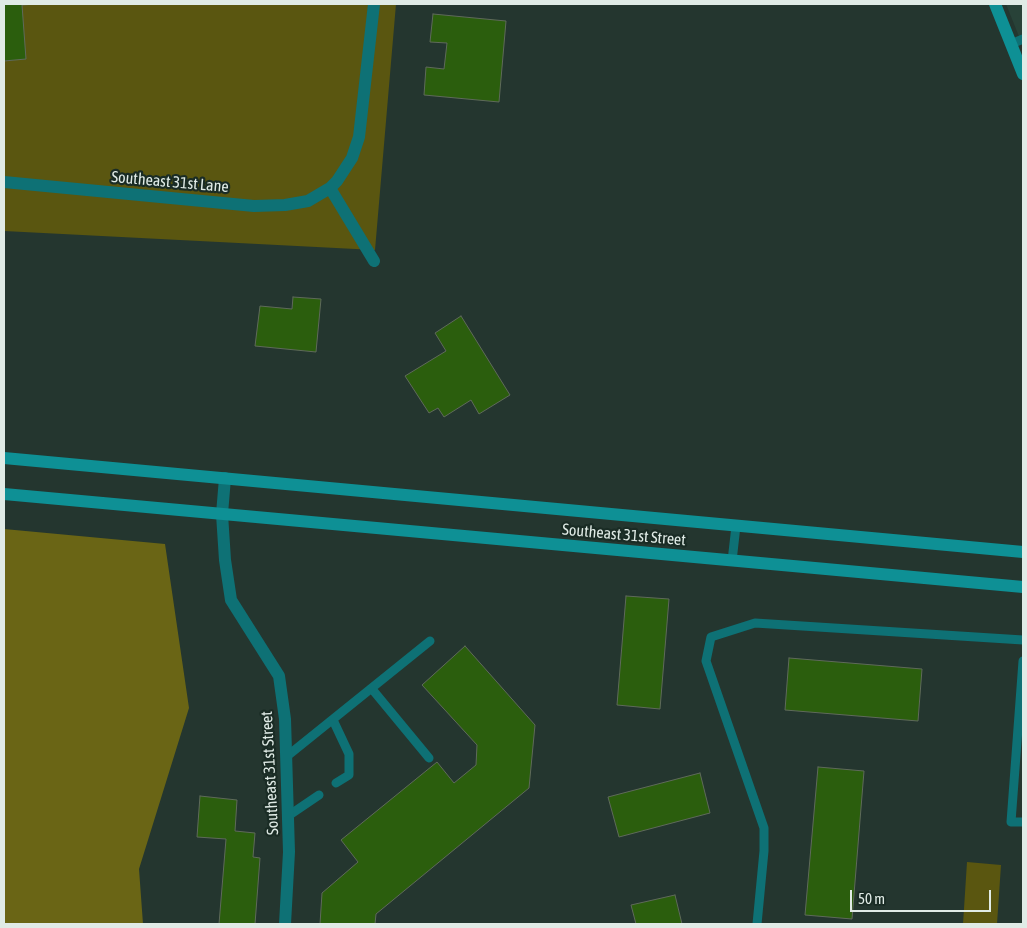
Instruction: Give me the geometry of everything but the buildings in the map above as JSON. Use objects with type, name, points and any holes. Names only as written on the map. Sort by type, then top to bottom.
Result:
[{"type":"main road","points":[[995,4],[1017,42],[1023,74]]},
{"type":"main road","name":"Southeast 31st Street","points":[[4,458],[1023,552]]},
{"type":"main road","name":"Southeast 31st Street","points":[[4,494],[1023,587]]},
{"type":"street","points":[[374,4],[359,137],[352,158],[330,188],[374,261]]},
{"type":"street","name":"Southeast 31st Lane","points":[[4,182],[254,206],[285,206],[308,202],[330,188]]},
{"type":"street","name":"Southeast 31st Street","points":[[225,478],[222,514],[225,560],[231,600],[279,676],[285,719],[289,852],[285,924]]},
{"type":"lane","points":[[732,561],[736,526]]},
{"type":"lane","points":[[756,924],[764,851],[764,828],[706,661],[711,637],[755,623],[1023,640]]},
{"type":"lane","points":[[286,756],[430,641]]},
{"type":"lane","points":[[1023,661],[1011,822],[1023,822]]},
{"type":"lane","points":[[372,689],[429,758]]},
{"type":"lane","points":[[333,720],[349,754],[349,775],[336,783]]},
{"type":"lane","points":[[288,816],[319,795]]},
{"type":"shaded area","points":[[4,4],[396,4],[375,250],[4,231]]},
{"type":"shaded area","points":[[1006,4],[1023,4],[1023,47],[1020,39]]},
{"type":"shaded area","points":[[4,529],[165,544],[189,708],[139,869],[143,924],[4,924]]},
{"type":"shaded area","points":[[967,862],[1001,865],[997,924],[963,924]]}]
